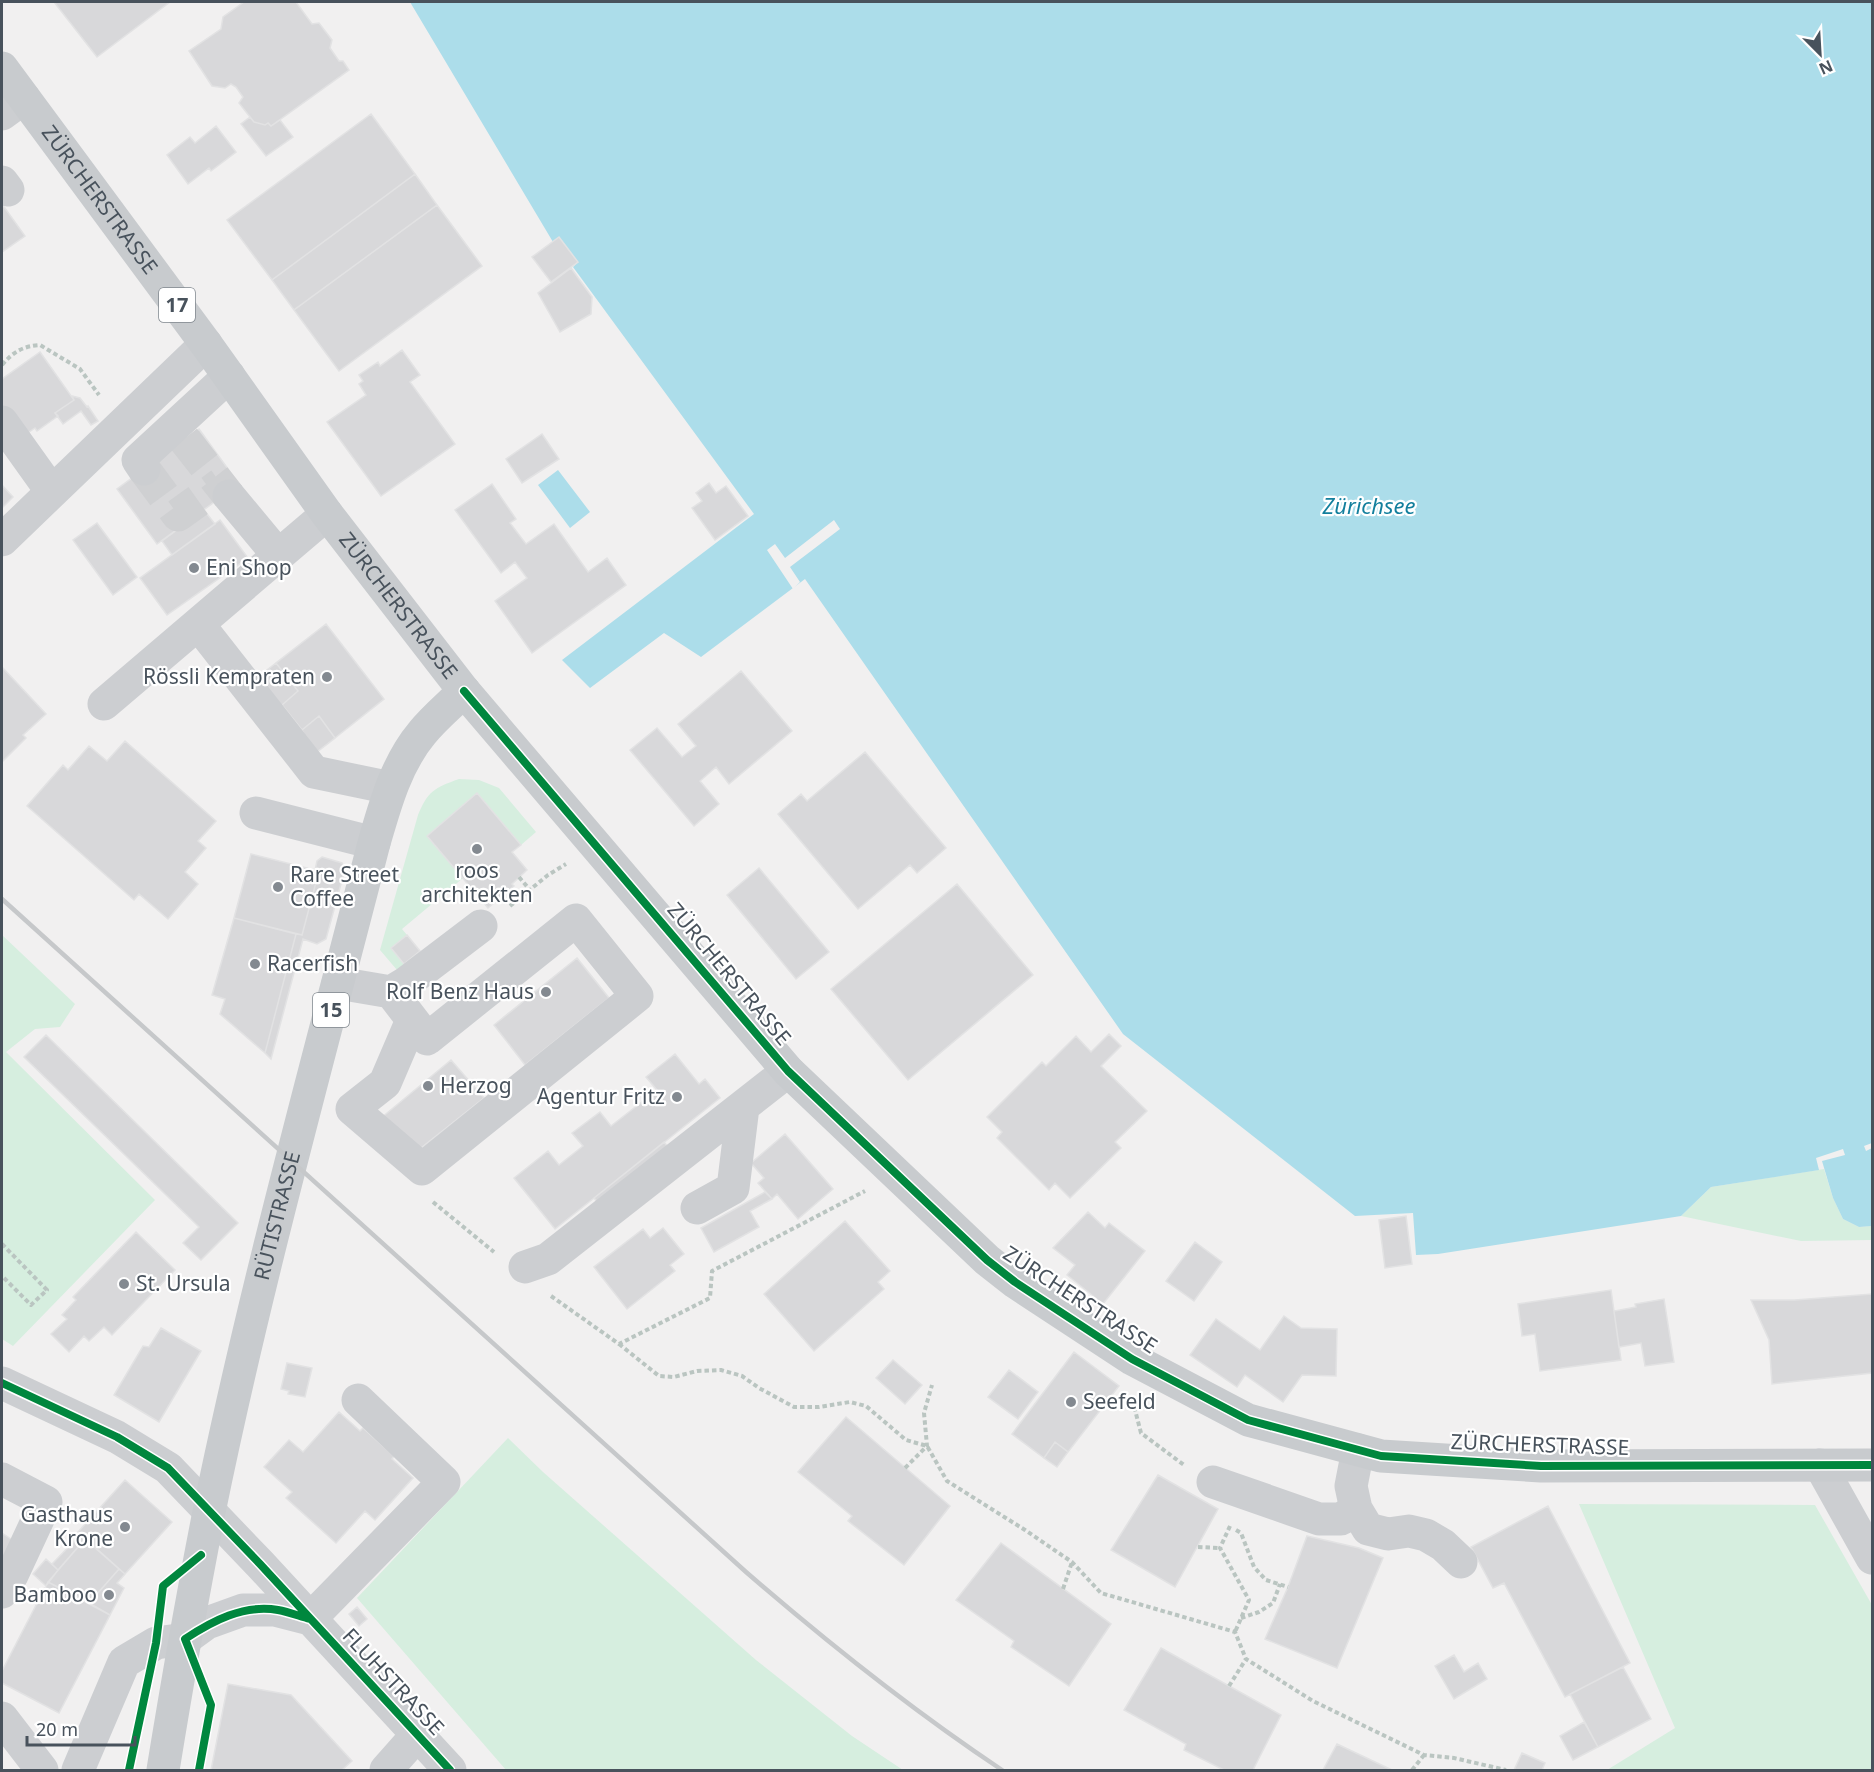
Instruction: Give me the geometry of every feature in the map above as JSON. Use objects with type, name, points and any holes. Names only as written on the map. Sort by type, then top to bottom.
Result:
[{"type":"main road","name":"ZÜRCHERSTRASSE","points":[[2,68],[13,106],[206,344],[327,514],[464,691],[788,1071],[987,1260],[1015,1282],[1132,1359],[1248,1420],[1381,1456],[1541,1466],[1872,1465]]},
{"type":"main road","name":"RÜTISTRASSE","points":[[163,1770],[184,1639],[210,1510],[273,1233],[374,843],[391,788],[409,752],[422,734],[464,691]]},
{"type":"street","points":[[2,540],[206,344]]},
{"type":"street","points":[[141,464],[179,433],[229,376]]},
{"type":"street","points":[[2,422],[51,492]]},
{"type":"street","points":[[229,496],[278,555]]},
{"type":"street","points":[[104,704],[327,514]]},
{"type":"street","points":[[198,624],[315,772],[391,788]]},
{"type":"street","points":[[256,813],[374,843]]},
{"type":"street","points":[[391,992],[427,1039],[576,920],[637,996],[422,1169],[352,1109],[385,1083],[412,1020]]},
{"type":"street","points":[[338,983],[391,992],[481,926]]},
{"type":"street","points":[[533,1278],[591,1213],[743,1107],[788,1071]]},
{"type":"street","points":[[697,1208],[733,1188],[743,1107]]},
{"type":"street","name":"FLUHSTRASSE","points":[[2,1383],[117,1437],[168,1468],[210,1510],[450,1770]]},
{"type":"street","points":[[78,1770],[124,1662],[156,1643],[184,1639],[207,1623],[243,1610],[276,1610],[310,1619],[444,1482],[358,1400]]},
{"type":"street","points":[[1358,1450],[1351,1486],[1364,1530]]},
{"type":"street","points":[[1820,1465],[1872,1558]]},
{"type":"street","points":[[2,1479],[46,1502],[2,1592]]},
{"type":"street","points":[[1214,1482],[1319,1519],[1341,1519],[1364,1530],[1388,1534],[1410,1530],[1426,1535],[1443,1545],[1461,1562]]},
{"type":"street","points":[[2,1718],[42,1770]]},
{"type":"street","points":[[386,1770],[417,1735]]},
{"type":"path","points":[[2,364],[12,353],[22,348],[40,345],[80,369],[99,395]]},
{"type":"path","points":[[481,926],[548,875],[569,862]]},
{"type":"path","points":[[519,877],[530,890]]},
{"type":"path","points":[[619,1344],[710,1298],[712,1271],[896,1174]]},
{"type":"path","points":[[2,1244],[47,1290],[31,1305],[2,1276]]},
{"type":"path","points":[[533,1278],[659,1376],[674,1377],[697,1371],[721,1370],[742,1376],[794,1407],[819,1407],[850,1402],[866,1406],[906,1440],[927,1446]]},
{"type":"path","points":[[1160,1373],[1134,1406],[1141,1433],[1174,1459],[1214,1482]]},
{"type":"path","points":[[932,1385],[924,1413],[927,1446],[947,1481],[1072,1562],[1101,1593],[1235,1632]]},
{"type":"path","points":[[905,1468],[927,1446]]},
{"type":"path","points":[[1220,1548],[1246,1493]]},
{"type":"path","points":[[1230,1527],[1241,1533],[1254,1567],[1266,1580],[1288,1587]]},
{"type":"path","points":[[1198,1546],[1220,1548]]},
{"type":"path","points":[[1220,1548],[1249,1600],[1235,1632],[1246,1659],[1313,1701],[1424,1755],[1454,1758],[1506,1770]]},
{"type":"path","points":[[1063,1589],[1072,1562]]},
{"type":"path","points":[[1241,1618],[1259,1612],[1273,1603],[1280,1584]]},
{"type":"path","points":[[1229,1686],[1246,1659]]},
{"type":"path","points":[[1412,1770],[1424,1755]]},
{"type":"green space","points":[[459,779],[479,780],[499,788],[536,832],[521,845],[477,794],[463,878],[402,929],[407,935],[391,948],[404,964],[397,970],[380,950],[418,815],[433,791]]},
{"type":"green space","points":[[2,935],[75,1004],[60,1027],[35,1029],[6,1052],[155,1200],[13,1346],[2,1339]]},
{"type":"green space","points":[[1824,1169],[1833,1198],[1843,1219],[1859,1227],[1872,1226],[1872,1240],[1801,1241],[1681,1216],[1711,1187]]},
{"type":"green space","points":[[508,1438],[543,1472],[756,1660],[852,1736],[903,1770],[506,1770],[357,1598]]},
{"type":"green space","points":[[1579,1504],[1815,1505],[1872,1605],[1872,1770],[1607,1770],[1675,1728]]},
{"type":"water","name":"Zürichsee","points":[[410,2],[1872,2],[1872,1143],[1864,1146],[1866,1151],[1872,1148],[1872,1226],[1859,1227],[1843,1219],[1833,1198],[1822,1161],[1845,1155],[1843,1149],[1816,1158],[1819,1170],[1711,1187],[1681,1216],[1438,1254],[1416,1255],[1413,1213],[1355,1216],[1123,1034],[805,579],[701,657],[664,633],[590,688],[562,660],[754,514],[573,267],[578,262],[559,238],[553,242]]},
{"type":"water","points":[[558,470],[590,512],[570,528],[538,485]]},
{"type":"pier","points":[[834,520],[840,529],[790,567],[800,582],[793,589],[767,550],[775,544],[785,558]]},
{"type":"building","points":[[54,2],[170,2],[97,57]]},
{"type":"building","points":[[244,2],[296,2],[312,24],[319,23],[332,40],[330,48],[349,70],[271,126],[268,123],[265,125],[254,122],[239,103],[243,97],[236,87],[231,84],[225,88],[212,86],[189,51],[221,29],[223,17]]},
{"type":"building","points":[[371,114],[415,174],[272,280],[227,220]]},
{"type":"building","points":[[250,117],[254,122],[265,125],[268,123],[271,126],[280,120],[293,137],[266,156],[241,124]]},
{"type":"building","points":[[216,126],[236,152],[211,171],[209,168],[188,184],[167,155],[190,137],[195,143]]},
{"type":"building","points":[[415,174],[437,205],[294,310],[272,280]]},
{"type":"building","points":[[2,204],[25,236],[2,252]]},
{"type":"building","points":[[437,205],[482,266],[339,371],[294,310]]},
{"type":"building","points":[[559,237],[578,262],[551,282],[532,257]]},
{"type":"building","points":[[571,268],[592,297],[591,314],[560,332],[538,293]]},
{"type":"building","points":[[402,350],[420,375],[410,382],[455,444],[381,496],[327,422],[366,395],[359,384],[363,381],[359,375],[378,362],[380,366]]},
{"type":"building","points":[[40,352],[74,400],[55,413],[58,416],[37,431],[35,428],[26,434],[2,413],[2,379]]},
{"type":"building","points":[[72,396],[80,398],[98,421],[91,425],[81,411],[63,424],[55,413],[74,400]]},
{"type":"building","points":[[199,429],[239,484],[157,544],[117,489]]},
{"type":"building","points":[[542,434],[559,459],[522,483],[506,459]]},
{"type":"building","points":[[709,483],[716,493],[726,486],[748,516],[715,540],[692,508],[702,501],[696,493]]},
{"type":"building","points":[[492,484],[516,519],[510,523],[526,544],[554,524],[588,572],[607,558],[626,585],[532,653],[495,601],[527,578],[515,562],[501,573],[455,510]]},
{"type":"building","points":[[2,485],[13,497],[2,508]]},
{"type":"building","points":[[204,510],[215,524],[172,555],[162,541]]},
{"type":"building","name":"Eni Shop","points":[[220,520],[248,558],[167,615],[140,578]]},
{"type":"building","points":[[97,523],[137,577],[113,595],[73,540]]},
{"type":"building","name":"Rössli Kempraten","points":[[326,624],[384,699],[335,738],[319,716],[302,730],[282,705],[298,691],[276,663]]},
{"type":"building","points":[[276,663],[298,691],[282,705],[285,709],[280,713],[254,680]]},
{"type":"building","points":[[2,667],[46,714],[23,735],[26,738],[2,762]]},
{"type":"building","points":[[741,671],[792,731],[729,784],[716,767],[700,781],[719,804],[694,826],[630,750],[657,728],[682,757],[696,746],[678,724]]},
{"type":"building","points":[[319,716],[335,738],[313,755],[302,730]]},
{"type":"building","points":[[125,741],[216,821],[198,841],[206,848],[185,872],[198,884],[168,919],[139,894],[134,900],[27,806],[63,765],[68,770],[89,746],[107,761]]},
{"type":"building","points":[[865,752],[946,848],[917,873],[910,865],[858,909],[778,814],[801,794],[807,801]]},
{"type":"building","name":"roos architekten","points":[[477,793],[521,845],[512,852],[527,870],[512,884],[514,886],[488,908],[427,836]]},
{"type":"building","name":"Rare Street Coffee","points":[[251,854],[319,871],[302,935],[234,918]]},
{"type":"building","points":[[322,857],[342,863],[345,869],[326,939],[317,944],[303,939],[271,1059],[265,1053],[296,934],[302,935],[319,871],[315,870],[317,861]]},
{"type":"building","points":[[759,868],[829,952],[796,979],[727,895]]},
{"type":"building","points":[[957,884],[1033,975],[908,1080],[831,989]]},
{"type":"building","name":"Racerfish","points":[[234,918],[296,934],[265,1053],[220,1014],[225,999],[212,995]]},
{"type":"building","points":[[407,935],[420,951],[404,964],[391,948]]},
{"type":"building","points":[[577,958],[609,998],[525,1065],[494,1025]]},
{"type":"building","points":[[1109,1034],[1121,1046],[1101,1066],[1147,1111],[1115,1142],[1121,1148],[1070,1198],[1055,1183],[1049,1190],[997,1138],[1002,1132],[987,1117],[1042,1062],[1046,1066],[1076,1036],[1091,1052]]},
{"type":"building","points":[[46,1035],[238,1223],[201,1260],[183,1243],[199,1227],[24,1057]]},
{"type":"building","points":[[675,1054],[699,1084],[705,1079],[720,1098],[555,1229],[514,1178],[548,1151],[559,1165],[583,1146],[572,1133],[600,1112],[611,1126],[657,1090],[646,1077]]},
{"type":"building","points":[[451,1060],[484,1098],[412,1155],[381,1118]]},
{"type":"building","points":[[785,1134],[833,1189],[798,1219],[777,1194],[772,1199],[758,1183],[764,1178],[751,1163]]},
{"type":"building","points":[[664,1142],[674,1155],[604,1210],[594,1198]]},
{"type":"building","points":[[765,1192],[772,1199],[750,1211],[759,1227],[714,1252],[701,1228]]},
{"type":"building","points":[[1088,1212],[1105,1228],[1109,1223],[1145,1251],[1103,1304],[1067,1275],[1075,1265],[1053,1248]]},
{"type":"building","points":[[1406,1216],[1412,1264],[1385,1268],[1379,1220]]},
{"type":"building","points":[[845,1221],[890,1271],[878,1282],[884,1289],[814,1351],[764,1294]]},
{"type":"building","points":[[663,1228],[684,1254],[670,1265],[675,1271],[627,1309],[594,1267],[643,1229],[650,1238]]},
{"type":"building","name":"St. Ursula","points":[[136,1232],[175,1270],[112,1335],[104,1327],[89,1341],[84,1336],[69,1352],[51,1334],[67,1319],[62,1315],[76,1300],[73,1297]]},
{"type":"building","points":[[1195,1242],[1222,1262],[1194,1301],[1166,1281]]},
{"type":"building","points":[[1611,1290],[1621,1360],[1540,1371],[1535,1334],[1522,1336],[1518,1304]]},
{"type":"building","points":[[1872,1294],[1872,1373],[1772,1384],[1769,1340],[1751,1300],[1795,1300]]},
{"type":"building","points":[[1664,1299],[1674,1362],[1645,1366],[1641,1343],[1619,1347],[1614,1311],[1636,1307],[1635,1304]]},
{"type":"building","points":[[1284,1316],[1301,1328],[1337,1329],[1336,1376],[1302,1375],[1283,1402],[1245,1375],[1237,1387],[1190,1355],[1216,1319],[1260,1350]]},
{"type":"building","points":[[161,1328],[201,1351],[159,1422],[114,1395],[143,1346],[149,1347]]},
{"type":"building","name":"Seefeld","points":[[1074,1352],[1119,1386],[1068,1452],[1055,1442],[1044,1458],[1012,1434]]},
{"type":"building","points":[[893,1360],[922,1385],[905,1404],[876,1378]]},
{"type":"building","points":[[287,1363],[312,1368],[305,1397],[288,1394],[289,1391],[281,1389]]},
{"type":"building","points":[[1009,1370],[1038,1392],[1018,1419],[988,1397]]},
{"type":"building","points":[[339,1412],[360,1431],[363,1428],[394,1456],[392,1459],[413,1478],[375,1520],[365,1511],[336,1543],[286,1498],[292,1492],[264,1467],[289,1440],[303,1452]]},
{"type":"building","points":[[846,1417],[950,1506],[904,1565],[848,1521],[852,1516],[798,1472]]},
{"type":"building","points":[[1055,1442],[1068,1452],[1057,1467],[1044,1458]]},
{"type":"building","points":[[1158,1475],[1218,1509],[1175,1587],[1111,1550]]},
{"type":"building","name":"Gasthaus Krone","points":[[125,1480],[172,1522],[125,1574],[78,1532]]},
{"type":"building","points":[[1548,1506],[1630,1663],[1565,1697],[1504,1583],[1493,1588],[1471,1547]]},
{"type":"building","points":[[2,1533],[17,1543],[2,1568]]},
{"type":"building","points":[[80,1535],[85,1539],[58,1570],[52,1564]]},
{"type":"building","points":[[1307,1536],[1359,1548],[1383,1558],[1337,1668],[1265,1639]]},
{"type":"building","points":[[85,1539],[119,1569],[89,1603],[48,1582]]},
{"type":"building","points":[[1001,1543],[1111,1624],[1069,1686],[1011,1647],[1014,1641],[956,1600]]},
{"type":"building","points":[[46,1559],[58,1570],[46,1586],[33,1574]]},
{"type":"building","name":"Bamboo","points":[[119,1569],[125,1574],[117,1583],[124,1588],[110,1615],[89,1603]]},
{"type":"building","points":[[48,1582],[110,1615],[59,1713],[2,1683],[2,1671]]},
{"type":"building","points":[[357,1607],[367,1619],[359,1626],[349,1614]]},
{"type":"building","points":[[1161,1648],[1281,1715],[1253,1770],[1224,1770],[1184,1750],[1186,1744],[1124,1710]]},
{"type":"building","points":[[1454,1655],[1464,1672],[1478,1663],[1487,1679],[1454,1699],[1435,1666]]},
{"type":"building","points":[[1623,1667],[1651,1719],[1598,1747],[1570,1694]]},
{"type":"building","points":[[228,1684],[291,1695],[352,1761],[342,1770],[211,1770]]},
{"type":"building","points":[[1584,1722],[1598,1747],[1573,1760],[1560,1736]]},
{"type":"building","points":[[1337,1744],[1392,1770],[1323,1770]]},
{"type":"building","points":[[1522,1753],[1545,1763],[1542,1770],[1514,1770]]},
{"type":"tunnel","points":[[184,439],[229,496]]},
{"type":"tunnel","points":[[144,469],[178,515],[221,484]]},
{"type":"railway","points":[[2,899],[746,1572],[871,1675],[1002,1770]]},
{"type":"cycle path","points":[[464,691],[788,1071],[987,1260],[1015,1282],[1132,1359],[1248,1420],[1381,1456],[1541,1466],[1872,1465]]},
{"type":"cycle path","points":[[2,1383],[117,1437],[168,1468],[450,1770]]},
{"type":"cycle path","points":[[129,1770],[156,1643],[163,1586],[201,1555]]},
{"type":"cycle path","points":[[199,1770],[211,1705],[185,1639],[217,1620],[253,1609],[278,1610],[310,1619]]},
{"type":"place","name":"Eni Shop","points":[[194,568]]},
{"type":"place","name":"Rössli Kempraten","points":[[327,677]]},
{"type":"place","name":"roos architekten","points":[[477,849]]},
{"type":"place","name":"Rare Street Coffee","points":[[278,887]]},
{"type":"place","name":"Racerfish","points":[[255,964]]},
{"type":"place","name":"Rolf Benz Haus","points":[[546,992]]},
{"type":"place","name":"Herzog","points":[[428,1086]]},
{"type":"place","name":"Agentur Fritz","points":[[677,1097]]},
{"type":"place","name":"St. Ursula","points":[[124,1284]]},
{"type":"place","name":"Seefeld","points":[[1071,1402]]},
{"type":"place","name":"Gasthaus Krone","points":[[125,1527]]},
{"type":"place","name":"Bamboo","points":[[109,1595]]}]
